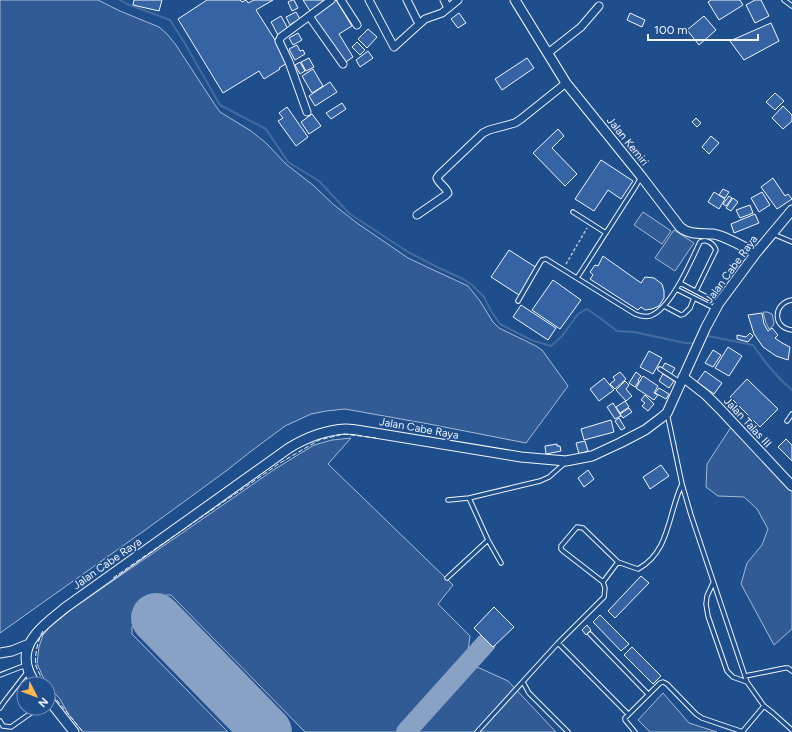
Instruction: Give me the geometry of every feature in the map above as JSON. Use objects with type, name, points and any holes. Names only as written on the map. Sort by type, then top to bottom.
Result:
[{"type":"main road","name":"Jalan Kemiri","points":[[515,0],[566,83],[680,227],[689,233],[717,235],[756,253]]},
{"type":"main road","name":"Jalan Cabe Raya","points":[[27,668],[26,653],[29,644],[33,636],[44,624],[301,440],[328,431],[347,429],[521,458],[566,461],[592,456],[645,430],[667,413],[717,306],[756,253],[792,210]]},
{"type":"main road","name":"Jalan Talas III","points":[[682,380],[706,395],[792,486]]},
{"type":"main road","points":[[0,653],[12,651],[29,644]]},
{"type":"main road","points":[[12,651],[26,653]]},
{"type":"main road","points":[[27,668],[32,676]]},
{"type":"main road","points":[[56,710],[74,732]]},
{"type":"street","points":[[307,112],[289,62],[279,41],[281,37],[331,0]]},
{"type":"street","points":[[341,0],[356,25]]},
{"type":"street","points":[[370,0],[394,47],[426,18],[442,13],[458,0]]},
{"type":"street","points":[[407,0],[420,24]]},
{"type":"street","points":[[444,0],[448,8]]},
{"type":"street","points":[[548,53],[581,27],[599,6]]},
{"type":"street","points":[[309,16],[343,64]]},
{"type":"street","points":[[416,215],[448,193],[437,178],[479,136],[489,130],[515,123],[566,83]]},
{"type":"lane","points":[[784,0],[792,6]]},
{"type":"lane","points":[[577,278],[641,176]]},
{"type":"lane","points":[[573,212],[606,233]]},
{"type":"lane","points":[[772,234],[792,242]]},
{"type":"lane","points":[[518,301],[542,260],[546,259],[635,314],[649,316],[664,306],[680,282],[700,242],[706,240],[714,244],[716,250],[696,291]]},
{"type":"lane","points":[[680,282],[717,306]]},
{"type":"lane","points":[[676,288],[694,298],[717,306]]},
{"type":"lane","points":[[664,306],[681,315],[690,308],[694,298]]},
{"type":"lane","points":[[792,300],[787,301],[782,305],[777,316],[778,321],[784,328],[792,330]]},
{"type":"lane","points":[[660,370],[682,380]]},
{"type":"lane","points":[[667,413],[682,484],[691,515],[747,682],[764,706],[792,730]]},
{"type":"lane","points":[[787,421],[792,416]]},
{"type":"lane","points":[[448,500],[469,498],[540,481],[549,477],[566,461]]},
{"type":"lane","points":[[476,732],[558,643],[604,597],[605,588],[603,582],[561,549],[577,527],[583,528],[618,562],[638,569],[648,562],[662,543],[668,530],[682,484]]},
{"type":"lane","points":[[469,498],[488,540],[501,563]]},
{"type":"lane","points":[[446,578],[488,540]]},
{"type":"lane","points":[[603,582],[618,562]]},
{"type":"lane","points":[[713,583],[707,596],[706,604],[708,616],[728,671],[733,677],[747,682]]},
{"type":"lane","points":[[590,634],[648,694]]},
{"type":"lane","points":[[558,643],[628,714]]},
{"type":"lane","points":[[0,675],[27,668]]},
{"type":"lane","points":[[0,708],[27,668]]},
{"type":"lane","points":[[745,676],[785,668],[792,671]]},
{"type":"lane","points":[[523,682],[529,692],[568,732]]},
{"type":"lane","points":[[636,732],[625,720],[625,718],[648,694],[663,682],[667,684],[696,714],[702,718],[743,732],[764,706]]},
{"type":"lane","points":[[0,721],[3,726],[10,727],[26,716]]},
{"type":"path","points":[[563,269],[590,222]]},
{"type":"shaded area","points":[[0,0],[98,0],[159,27],[176,45],[220,112],[251,131],[266,143],[286,164],[357,223],[408,258],[468,286],[480,301],[493,322],[499,328],[542,350],[568,386],[526,443],[345,409],[311,414],[285,426],[148,528],[0,633]]},
{"type":"shaded area","points":[[643,212],[671,231],[662,244],[634,225]]},
{"type":"shaded area","points":[[674,230],[694,243],[675,271],[655,258]]},
{"type":"shaded area","points":[[763,312],[772,314],[774,323],[769,329],[766,323]]},
{"type":"shaded area","points":[[733,424],[792,489],[792,629],[774,645],[741,584],[747,563],[762,545],[768,529],[757,509],[744,497],[718,496],[706,487],[707,464]]},
{"type":"shaded area","points":[[351,438],[328,464],[453,585],[438,604],[470,636],[468,651],[396,732],[305,732],[171,595],[166,595],[132,627],[132,634],[228,732],[83,732],[69,715],[56,695],[56,676],[43,676],[37,664],[39,647],[43,635],[50,627],[72,609],[275,469],[314,445],[332,440]]},
{"type":"shaded area","points":[[475,666],[508,681],[556,732],[414,732]]},
{"type":"shaded area","points":[[663,693],[689,723],[717,732],[650,732],[638,720]]},
{"type":"building","points":[[134,0],[162,0],[159,11],[133,5]]},
{"type":"building","points":[[207,0],[240,0],[242,2],[246,0],[248,3],[254,0],[273,0],[256,10],[289,62],[264,79],[259,71],[223,93],[178,19]]},
{"type":"building","points":[[294,0],[298,8],[292,11],[288,2]]},
{"type":"building","points":[[303,0],[329,0],[310,11]]},
{"type":"building","points":[[336,0],[352,26],[339,34],[353,57],[343,64],[313,15]]},
{"type":"building","points":[[711,0],[740,0],[743,5],[719,20],[708,2]]},
{"type":"building","points":[[755,0],[761,0],[769,16],[755,23],[746,5]]},
{"type":"building","points":[[296,12],[301,21],[295,24],[294,22],[290,25],[286,17]]},
{"type":"building","points":[[459,13],[466,23],[458,28],[451,19]]},
{"type":"building","points":[[630,13],[645,20],[642,27],[627,20]]},
{"type":"building","points":[[281,16],[288,29],[278,35],[271,22]]},
{"type":"building","points":[[704,16],[716,30],[699,45],[687,30]]},
{"type":"building","points":[[771,23],[779,41],[744,60],[730,41]]},
{"type":"building","points":[[368,29],[377,37],[367,48],[358,39]]},
{"type":"building","points":[[298,33],[302,40],[293,45],[289,38]]},
{"type":"building","points":[[357,42],[365,50],[360,55],[352,47]]},
{"type":"building","points":[[297,45],[300,51],[303,50],[305,54],[295,60],[289,49]]},
{"type":"building","points":[[368,51],[373,58],[360,67],[356,60]]},
{"type":"building","points":[[309,58],[314,67],[306,71],[301,62]]},
{"type":"building","points":[[527,58],[534,68],[502,90],[495,79]]},
{"type":"building","points":[[300,62],[305,71],[300,74],[295,65]]},
{"type":"building","points":[[313,69],[323,86],[312,93],[302,76]]},
{"type":"building","points":[[330,82],[337,92],[315,106],[309,96]]},
{"type":"building","points":[[775,93],[784,101],[775,110],[766,102]]},
{"type":"building","points":[[342,103],[346,109],[331,119],[326,113]]},
{"type":"building","points":[[783,106],[792,115],[792,121],[783,129],[772,118]]},
{"type":"building","points":[[287,107],[308,137],[296,146],[278,121],[283,118],[279,113]]},
{"type":"building","points":[[312,114],[321,126],[309,134],[301,122]]},
{"type":"building","points":[[696,118],[701,123],[697,127],[692,122]]},
{"type":"building","points":[[558,129],[564,136],[552,148],[577,174],[565,186],[533,153]]},
{"type":"building","points":[[711,136],[719,143],[709,154],[702,147]]},
{"type":"building","points":[[601,160],[633,181],[621,199],[608,190],[594,211],[575,199]]},
{"type":"building","points":[[773,178],[785,196],[788,194],[792,199],[777,209],[761,187]]},
{"type":"building","points":[[723,189],[729,192],[725,198],[719,195]]},
{"type":"building","points":[[714,192],[725,199],[719,209],[708,202]]},
{"type":"building","points":[[762,192],[770,205],[759,212],[751,198]]},
{"type":"building","points":[[729,196],[732,198],[726,206],[723,204]]},
{"type":"building","points":[[733,198],[738,202],[731,211],[726,208]]},
{"type":"building","points":[[750,205],[753,213],[740,218],[736,210]]},
{"type":"building","points":[[755,214],[759,223],[734,233],[731,224]]},
{"type":"building","points":[[509,250],[537,268],[519,295],[491,277]]},
{"type":"building","points":[[603,256],[641,283],[645,277],[654,278],[662,284],[664,298],[659,306],[645,310],[641,307],[638,310],[590,279],[593,275],[590,272],[595,265],[598,266]]},
{"type":"building","points":[[553,280],[581,300],[560,329],[532,310]]},
{"type":"building","points":[[521,305],[556,328],[548,340],[513,317]]},
{"type":"building","points":[[762,313],[764,324],[768,331],[772,328],[778,335],[775,338],[790,347],[788,360],[776,356],[763,347],[754,334],[748,315]]},
{"type":"building","points":[[750,333],[753,336],[748,342],[737,339],[737,335],[746,337]]},
{"type":"building","points":[[728,347],[742,356],[729,376],[715,368]]},
{"type":"building","points":[[713,350],[721,355],[713,367],[705,363]]},
{"type":"building","points":[[649,351],[662,358],[653,374],[640,367]]},
{"type":"building","points":[[665,363],[675,368],[671,375],[661,370]]},
{"type":"building","points":[[705,371],[722,383],[714,394],[697,382]]},
{"type":"building","points":[[620,372],[626,379],[615,389],[610,384],[615,380],[613,377]]},
{"type":"building","points":[[636,372],[641,376],[635,387],[629,383]]},
{"type":"building","points":[[663,374],[674,381],[669,388],[659,381]]},
{"type":"building","points":[[643,376],[658,386],[654,393],[658,395],[654,400],[636,388]]},
{"type":"building","points":[[604,378],[614,390],[599,401],[590,389]]},
{"type":"building","points":[[747,379],[778,409],[760,427],[730,397]]},
{"type":"building","points":[[625,381],[629,385],[626,389],[632,396],[626,401],[616,390]]},
{"type":"building","points":[[659,388],[669,394],[666,399],[655,393]]},
{"type":"building","points":[[645,395],[654,404],[648,411],[642,406],[645,403],[641,400]]},
{"type":"building","points":[[625,401],[629,407],[620,413],[616,407]]},
{"type":"building","points":[[613,403],[621,416],[615,419],[607,407]]},
{"type":"building","points":[[629,408],[632,412],[623,418],[620,414]]},
{"type":"building","points":[[619,418],[625,428],[621,430],[615,421]]},
{"type":"building","points":[[611,420],[614,432],[584,440],[581,429]]},
{"type":"building","points":[[786,439],[792,445],[792,461],[778,447]]},
{"type":"building","points":[[585,441],[588,451],[579,454],[576,443]]},
{"type":"building","points":[[557,444],[557,446],[560,446],[561,451],[546,454],[545,446]]},
{"type":"building","points":[[661,465],[669,476],[650,489],[643,477]]},
{"type":"building","points":[[588,470],[594,479],[584,487],[578,478]]},
{"type":"building","points":[[641,576],[649,583],[615,618],[608,611]]},
{"type":"building","points":[[494,607],[514,627],[493,647],[474,628]]},
{"type":"building","points":[[600,615],[629,644],[621,651],[593,622]]},
{"type":"building","points":[[587,625],[591,630],[586,635],[582,630]]},
{"type":"building","points":[[632,647],[661,676],[653,684],[624,655]]},
{"type":"waterway","points":[[120,0],[170,20],[220,105],[266,129],[288,162],[319,181],[350,214],[408,252],[463,279],[472,285],[484,297],[500,324],[531,340],[551,346],[562,336],[578,314],[587,309],[617,331],[634,332],[685,343],[696,342]]},
{"type":"waterway","points":[[705,338],[708,336],[753,345],[776,375],[792,390]]},
{"type":"taxiway","points":[[406,732],[486,643]]},
{"type":"runway","points":[[156,618],[267,732]]},
{"type":"fence","points":[[113,578],[280,463],[319,440],[344,434],[376,438]]},
{"type":"fence","points":[[41,676],[36,666],[36,653],[43,631]]},
{"type":"fence","points":[[56,699],[83,732]]}]
